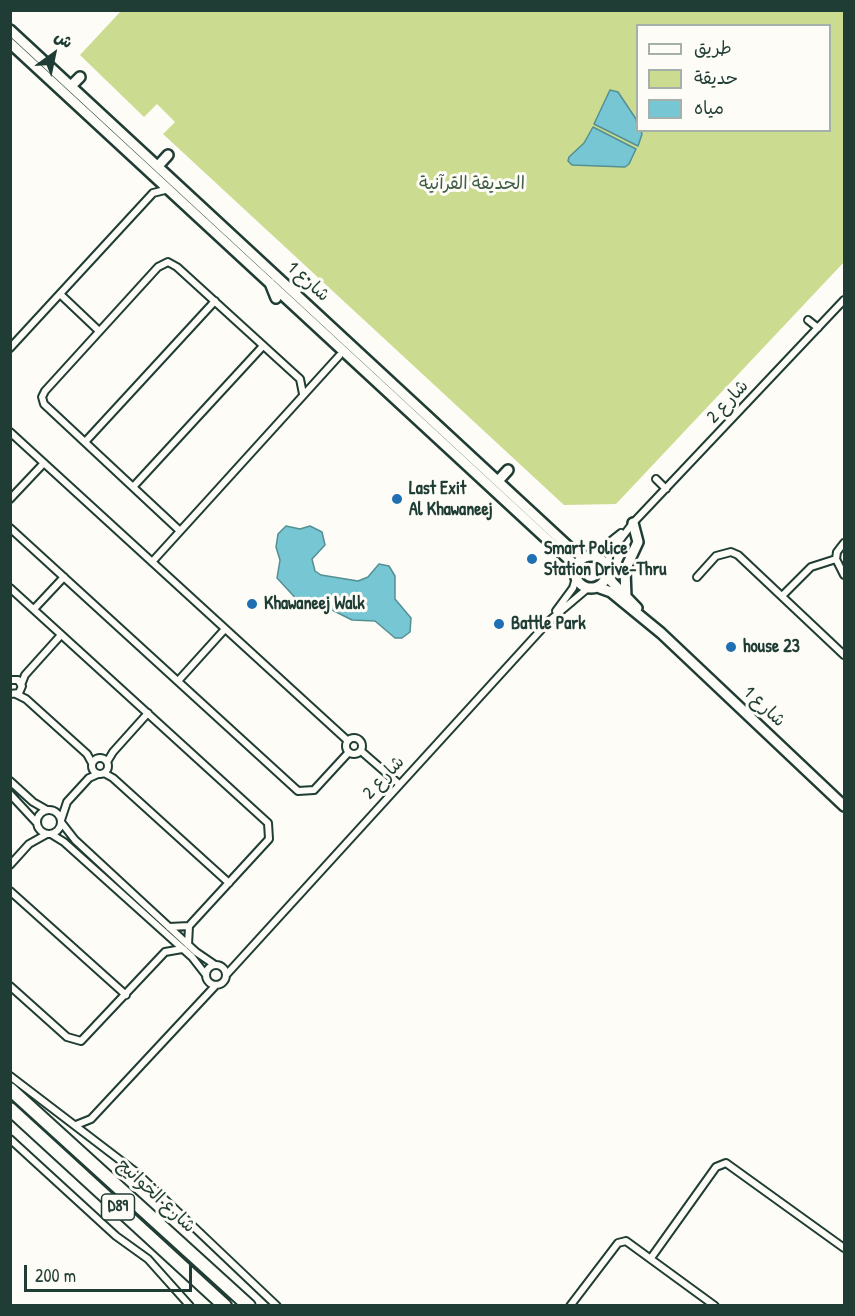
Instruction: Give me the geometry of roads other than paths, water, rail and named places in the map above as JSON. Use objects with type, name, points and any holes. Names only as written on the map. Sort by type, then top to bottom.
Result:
[{"type":"highway","name":"شارع الخوانيج","points":[[10,1089],[249,1305]]},
{"type":"highway","name":"شارع الخوانيج","points":[[10,1109],[225,1305]]},
{"type":"street","name":"شارع 1","points":[[10,30],[71,86],[157,171],[169,189],[576,566]]},
{"type":"street","name":"شارع 1","points":[[12,43],[294,292],[572,550],[588,556]]},
{"type":"street","points":[[71,86],[80,77]]},
{"type":"street","points":[[10,348],[153,193],[157,171],[168,155]]},
{"type":"street","points":[[153,193],[169,189]]},
{"type":"street","points":[[180,531],[44,404],[42,397],[99,331],[164,263],[174,264],[300,379],[315,382]]},
{"type":"street","points":[[269,281],[276,298]]},
{"type":"street","points":[[294,292],[304,282]]},
{"type":"street","points":[[60,294],[99,331]]},
{"type":"street","name":"شارع 2","points":[[607,570],[610,553],[633,523],[844,300]]},
{"type":"street","points":[[85,442],[215,302]]},
{"type":"street","points":[[808,320],[818,328]]},
{"type":"street","points":[[133,487],[263,346]]},
{"type":"street","points":[[152,562],[339,356]]},
{"type":"street","points":[[300,379],[303,394]]},
{"type":"street","points":[[10,432],[348,741]]},
{"type":"street","points":[[10,499],[44,463]]},
{"type":"street","points":[[498,481],[508,470]]},
{"type":"street","points":[[656,479],[666,489]]},
{"type":"street","points":[[626,597],[624,574],[638,542],[633,523]]},
{"type":"street","name":"شارع 2","points":[[588,556],[633,523]]},
{"type":"street","points":[[10,528],[298,791],[314,790],[349,752]]},
{"type":"street","points":[[844,543],[837,552],[836,559],[844,575]]},
{"type":"street","points":[[697,577],[716,556],[731,552],[744,560],[844,655]]},
{"type":"street","points":[[588,556],[601,559],[607,570],[605,580],[592,587],[576,578],[576,566],[588,556]]},
{"type":"street","points":[[782,596],[811,567],[836,559]]},
{"type":"street","name":"شارع 1","points":[[607,570],[612,582],[661,633],[844,806]]},
{"type":"street","points":[[34,609],[64,577]]},
{"type":"street","name":"شارع 2","points":[[553,617],[576,578]]},
{"type":"street","name":"شارع 1","points":[[592,587],[611,592],[661,633]]},
{"type":"street","name":"شارع 2","points":[[226,974],[553,617],[592,587]]},
{"type":"street","points":[[10,588],[268,823],[269,839],[189,926],[185,947],[207,977],[216,985]]},
{"type":"street","points":[[178,681],[225,629]]},
{"type":"street","points":[[26,699],[12,695],[17,683],[62,635]]},
{"type":"street","points":[[17,683],[26,699],[229,883]]},
{"type":"street","points":[[10,864],[30,844],[58,830],[68,802],[148,713]]},
{"type":"street","points":[[354,738],[360,740],[363,744],[361,751],[355,754],[349,752],[346,747],[348,741],[354,738]]},
{"type":"street","points":[[361,751],[398,786]]},
{"type":"street","points":[[10,782],[33,802],[56,813],[75,840],[168,931],[185,947],[206,961],[217,965],[226,974],[225,981],[216,985],[202,997],[91,1119],[76,1125]]},
{"type":"street","points":[[10,794],[27,809],[37,825],[64,842],[168,931]]},
{"type":"street","points":[[30,844],[39,814],[68,802]]},
{"type":"street","points":[[10,891],[126,995]]},
{"type":"street","points":[[168,931],[189,926]]},
{"type":"street","points":[[165,952],[168,931]]},
{"type":"street","points":[[10,986],[67,1037],[76,1042],[86,1039],[165,952],[185,947]]},
{"type":"street","name":"شارع 2","points":[[217,965],[237,960]]},
{"type":"street","points":[[202,997],[208,970],[217,965]]},
{"type":"street","points":[[10,1076],[90,1135],[144,1179],[277,1305]]},
{"type":"street","points":[[90,1135],[91,1119]]},
{"type":"street","points":[[10,1139],[116,1236],[148,1259],[165,1281],[190,1305]]},
{"type":"street","points":[[651,1258],[716,1167],[726,1163],[844,1248]]},
{"type":"street","points":[[570,1305],[618,1244],[630,1242],[715,1305]]},
{"type":"water","points":[[610,90],[618,92],[636,119],[636,132],[641,132],[638,146],[594,124]]},
{"type":"water","points":[[593,127],[636,149],[629,164],[625,167],[572,165],[568,161],[569,157],[584,143]]},
{"type":"water","points":[[286,526],[300,529],[310,526],[322,532],[325,545],[312,559],[315,571],[321,575],[358,581],[368,577],[379,564],[389,566],[395,576],[395,599],[411,618],[410,632],[402,638],[395,638],[375,621],[352,620],[330,609],[301,604],[277,578],[280,560],[276,547],[278,534]]},
{"type":"place","name":"Last Exit Al Khawaneej","points":[[397,499]]},
{"type":"place","name":"Smart Police Station Drive-Thru","points":[[532,559]]},
{"type":"place","name":"Khawaneej Walk","points":[[252,604]]},
{"type":"place","name":"Battle Park","points":[[499,624]]},
{"type":"place","name":"house 23","points":[[731,647]]},
{"type":"park label","name":"الحديقة القرآنية","points":[[472,184]]}]
